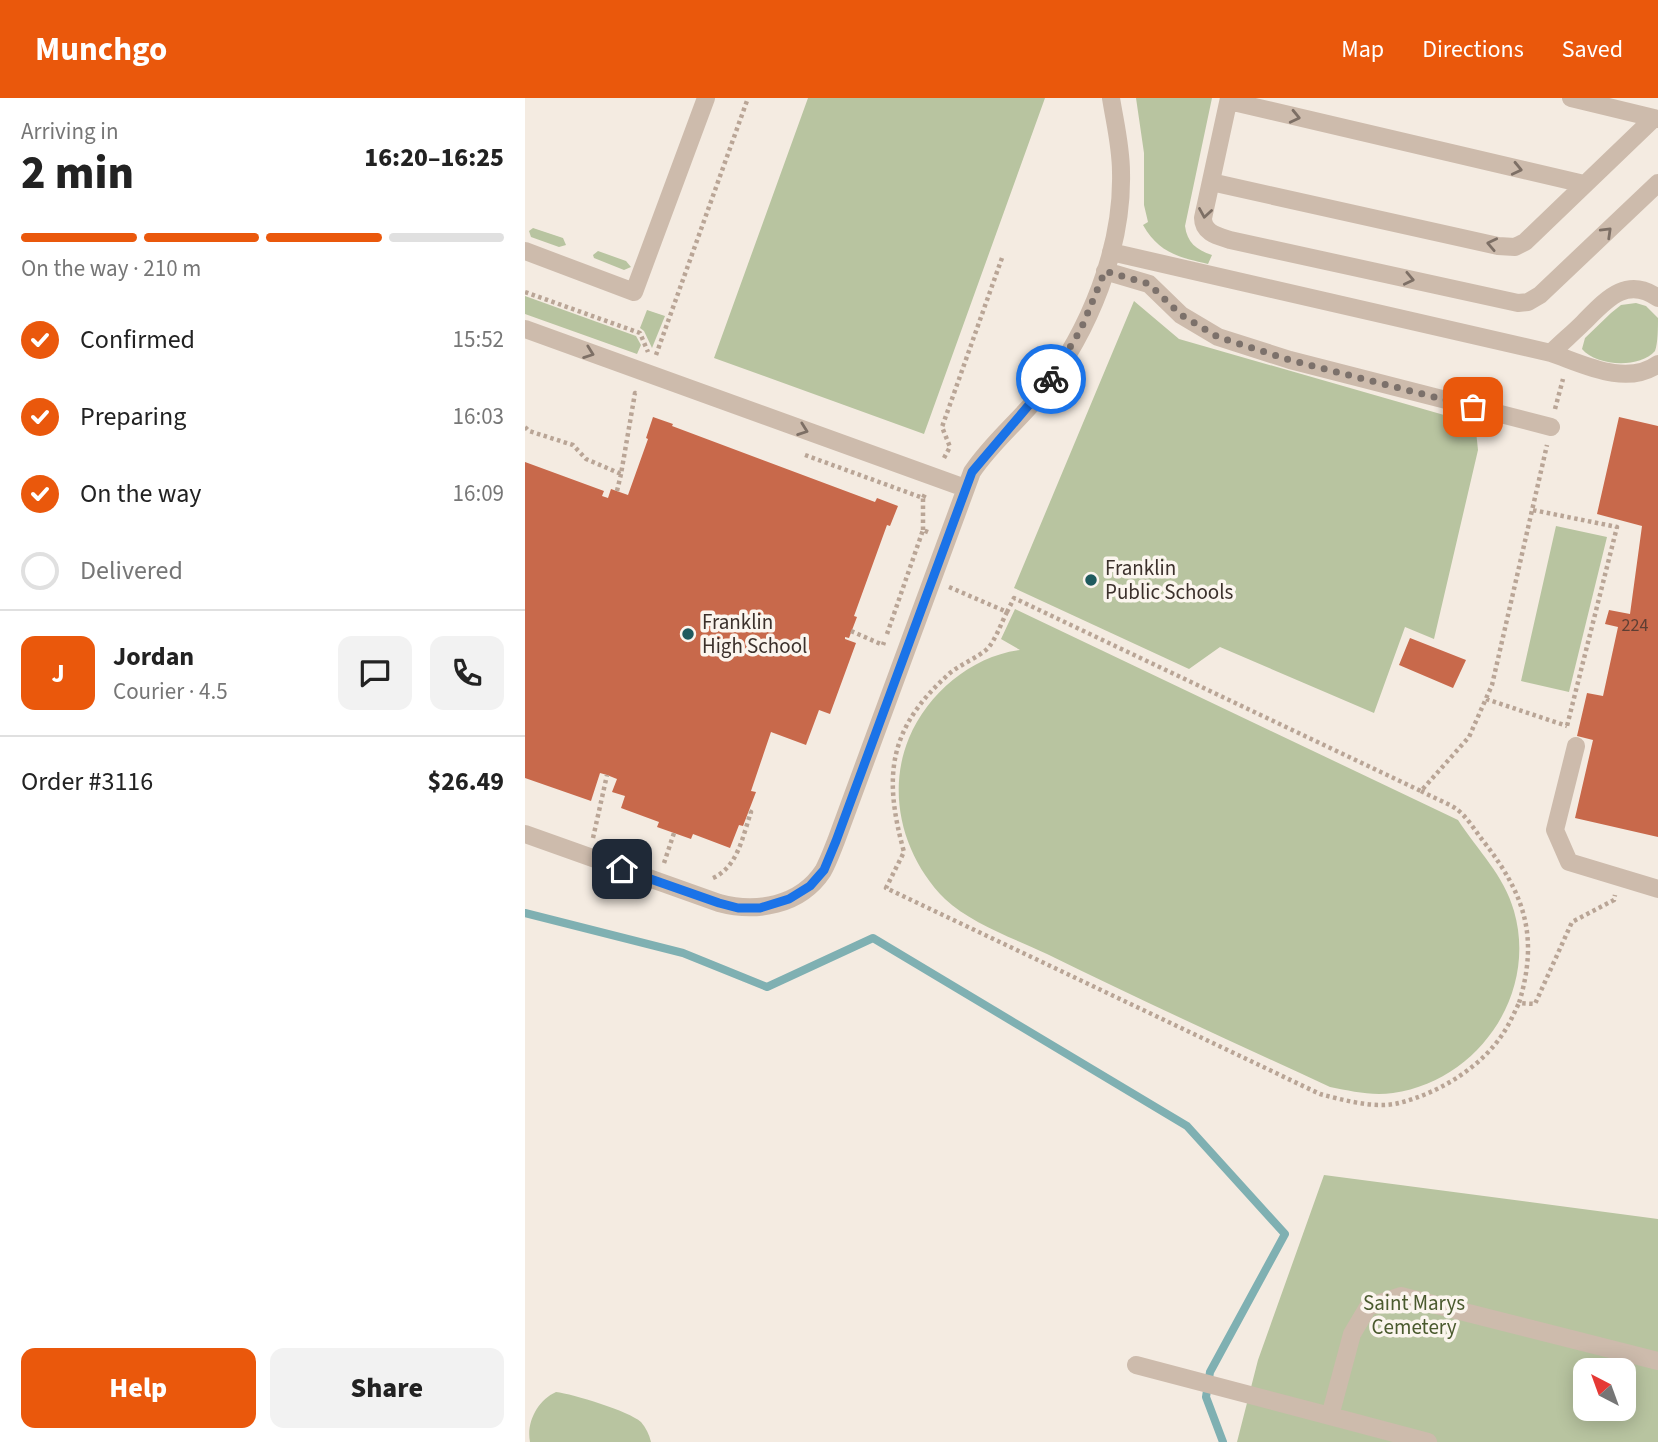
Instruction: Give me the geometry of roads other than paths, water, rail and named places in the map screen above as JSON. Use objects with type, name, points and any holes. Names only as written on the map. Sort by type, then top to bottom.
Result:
[{"type":"lane","points":[[525,251],[634,292],[706,98]]},
{"type":"lane","points":[[525,834],[733,907],[769,906],[805,890],[824,870],[972,472],[1057,372],[1081,329],[1105,271],[1116,232],[1121,172],[1111,98]]},
{"type":"lane","points":[[1571,98],[1656,118]]},
{"type":"lane","points":[[1584,184],[1229,100],[1203,224],[1208,231],[1224,238],[1518,303],[1528,302],[1540,295],[1658,183]]},
{"type":"lane","points":[[1211,182],[1512,248],[1525,242],[1656,118]]},
{"type":"lane","points":[[1111,252],[1551,353],[1616,373],[1640,373],[1658,364]]},
{"type":"lane","points":[[1105,271],[1149,284],[1181,315],[1218,337],[1303,363],[1551,427]]},
{"type":"lane","points":[[1551,353],[1613,295],[1643,289],[1658,298]]},
{"type":"lane","points":[[525,330],[965,488]]},
{"type":"lane","points":[[1576,746],[1555,830],[1569,862],[1658,889]]},
{"type":"lane","points":[[1330,1416],[1352,1334],[1368,1307],[1401,1296],[1658,1360]]},
{"type":"lane","points":[[1136,1365],[1428,1442]]},
{"type":"waterway","points":[[525,913],[683,953],[767,987],[873,938],[1187,1126],[1285,1234],[1210,1372],[1206,1397],[1223,1442]]},
{"type":"place","name":"Franklin Public Schools","points":[[1091,580]]},
{"type":"place","name":"Franklin High School","points":[[688,634]]},
{"type":"park label","name":"Saint Marys Cemetery","points":[[1414,1315]]}]
